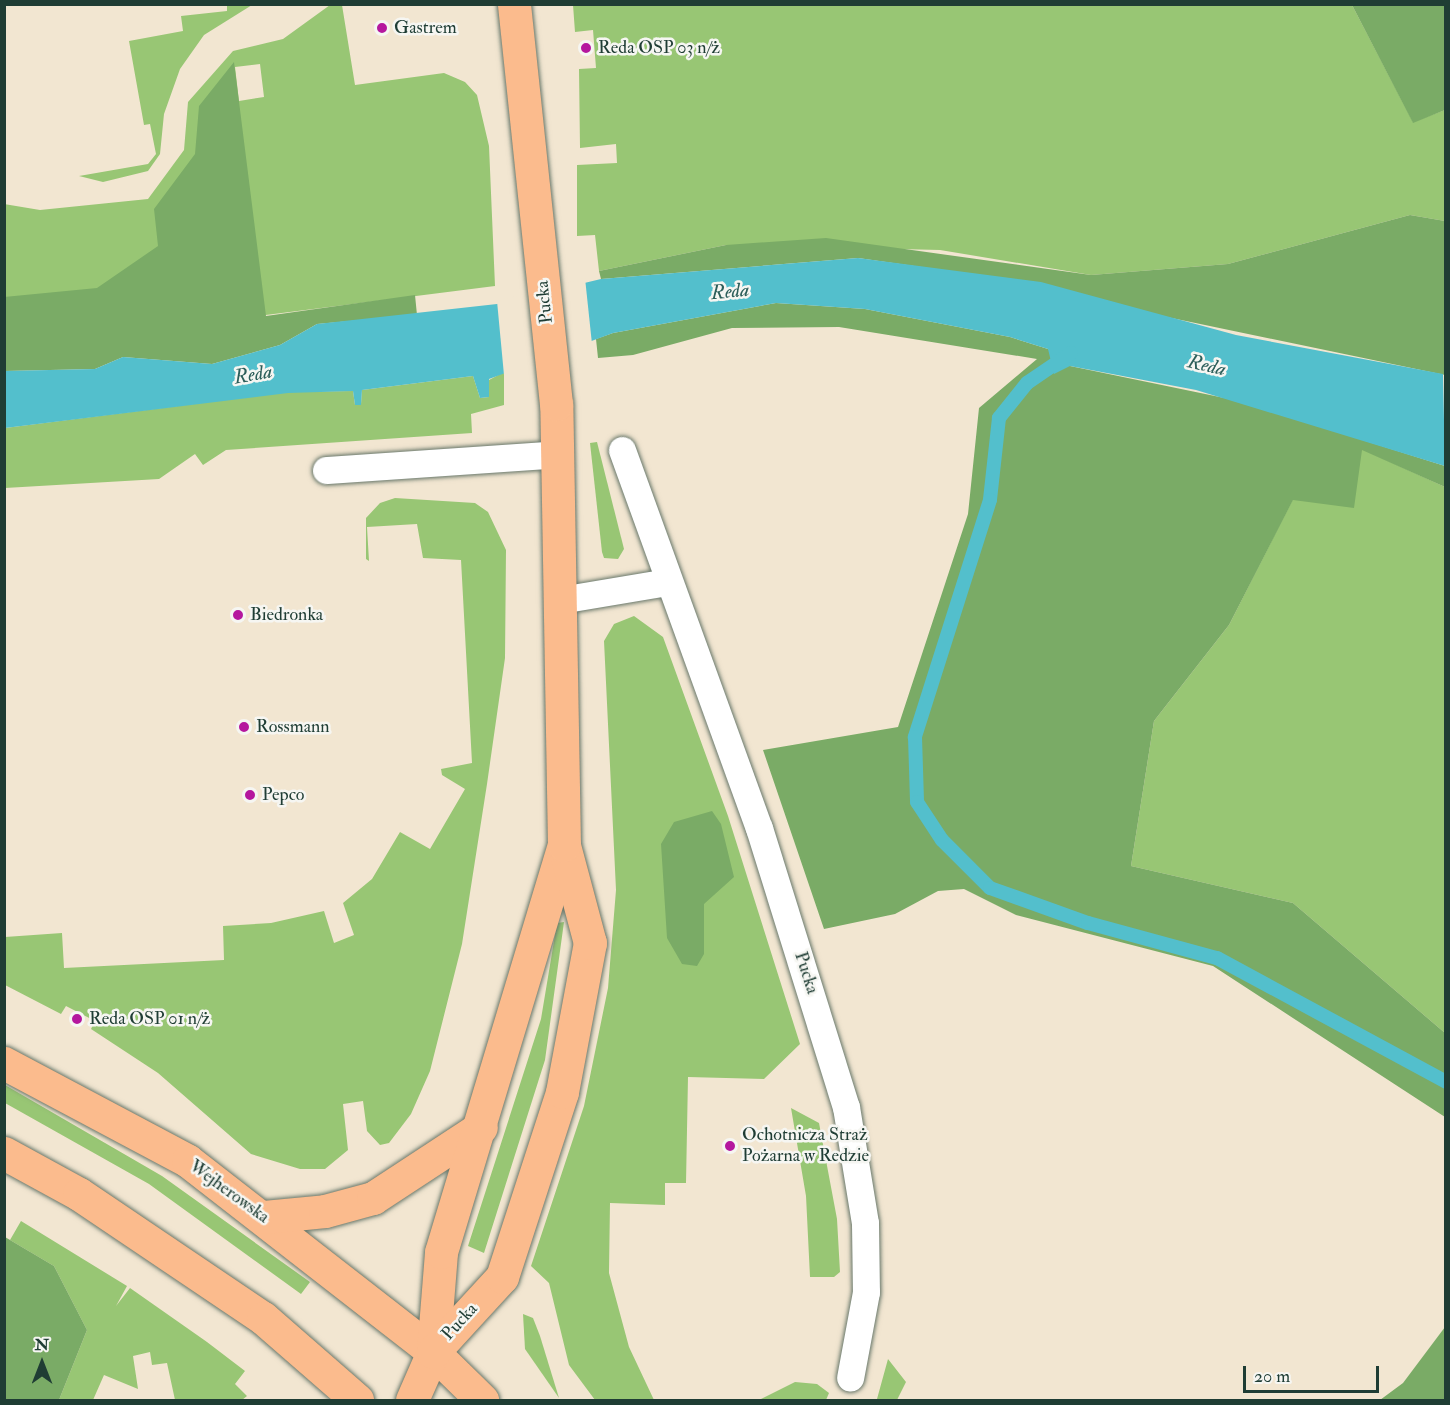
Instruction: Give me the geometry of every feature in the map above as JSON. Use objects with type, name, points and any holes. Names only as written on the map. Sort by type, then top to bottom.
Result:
[{"type":"main road","name":"Pucka","points":[[412,1401],[433,1352],[501,1276],[562,1092],[590,943],[564,845],[558,454],[552,372],[514,4]]},
{"type":"main road","name":"Pucka","points":[[433,1352],[441,1252],[481,1127],[564,845]]},
{"type":"main road","name":"Wejherowska","points":[[4,1063],[188,1161],[264,1217],[433,1352],[482,1401]]},
{"type":"main road","points":[[264,1217],[325,1211],[373,1198],[481,1127]]},
{"type":"main road","points":[[4,1153],[79,1194],[263,1318],[357,1401]]},
{"type":"lane","name":"Pucka","points":[[622,450],[759,828],[846,1107],[865,1223],[866,1293],[850,1378]]},
{"type":"lane","points":[[326,470],[558,454]]},
{"type":"lane","points":[[560,600],[668,582]]},
{"type":"green space","points":[[227,5],[252,5],[204,35],[180,69],[164,114],[160,154],[148,171],[103,182],[79,176],[148,164],[156,154],[150,124],[144,125],[129,41],[183,31],[181,16],[227,11]]},
{"type":"green space","points":[[330,5],[342,5],[355,85],[444,73],[465,82],[477,95],[489,146],[495,286],[5,348],[4,204],[40,210],[148,199],[184,150],[188,102],[233,51],[283,39]],"holes":[[[260,64],[264,97],[239,101],[235,67]]]},
{"type":"green space","points":[[573,5],[1352,5],[1413,122],[1445,110],[1445,221],[1410,215],[1228,264],[1091,275],[940,250],[726,245],[599,271],[595,235],[577,236],[577,165],[617,163],[616,144],[580,148],[579,69],[596,68],[593,30],[575,32]]},
{"type":"green space","points":[[1352,5],[1445,5],[1445,110],[1413,123]]},
{"type":"green space","points":[[234,62],[266,316],[415,295],[417,315],[317,324],[280,345],[212,364],[123,357],[95,369],[5,371],[4,297],[97,288],[158,246],[154,209],[195,154],[199,106]]},
{"type":"green space","points":[[1410,215],[1445,221],[1445,375],[942,270],[858,258],[601,279],[599,271],[726,245],[826,238],[1091,275],[1228,264]]},
{"type":"green space","points":[[776,303],[865,309],[1010,337],[1048,349],[1070,366],[1239,401],[1445,466],[1445,487],[1362,450],[1354,508],[1293,500],[1229,625],[1154,721],[1131,866],[1293,903],[1445,1033],[1445,1117],[1213,966],[1016,915],[964,889],[938,891],[895,914],[824,929],[763,750],[898,727],[968,514],[979,408],[1037,359],[839,327],[732,328],[633,355],[598,358],[596,339],[613,333]]},
{"type":"green space","points":[[504,372],[504,405],[471,414],[472,433],[226,450],[203,465],[195,454],[159,479],[5,488],[5,428],[288,392],[353,391],[355,405],[361,404],[362,390],[473,376],[480,398],[489,397],[489,380]]},
{"type":"green space","points":[[597,442],[624,549],[618,559],[604,558],[602,552],[590,443]]},
{"type":"green space","points":[[1362,449],[1445,487],[1445,1033],[1293,903],[1131,866],[1154,721],[1229,625],[1293,499]]},
{"type":"green space","points":[[395,498],[475,503],[488,512],[506,550],[505,658],[462,944],[430,1071],[411,1114],[389,1143],[380,1145],[367,1131],[363,1101],[343,1104],[348,1150],[325,1169],[300,1169],[251,1154],[158,1073],[91,1029],[95,1021],[66,1006],[61,1014],[5,985],[5,937],[62,933],[64,968],[224,960],[223,926],[271,923],[324,911],[334,943],[354,935],[343,903],[372,879],[400,832],[430,849],[465,789],[442,775],[441,769],[472,763],[461,560],[423,558],[417,524],[367,527],[369,561],[366,559],[366,518],[380,503]]},
{"type":"green space","points":[[634,616],[663,637],[728,816],[800,1044],[764,1079],[688,1077],[686,1183],[665,1183],[665,1205],[610,1203],[609,1273],[629,1347],[654,1400],[595,1400],[569,1365],[549,1283],[531,1266],[584,1106],[608,988],[616,890],[604,641],[614,624]]},
{"type":"green space","points":[[712,811],[721,824],[734,877],[704,904],[704,954],[697,966],[682,964],[667,938],[661,844],[674,822]]},
{"type":"green space","points":[[564,922],[545,1060],[484,1253],[468,1246],[541,1019],[557,923]]},
{"type":"green space","points":[[5,1085],[162,1176],[310,1282],[301,1294],[149,1184],[5,1103]]},
{"type":"green space","points":[[791,1108],[819,1123],[837,1219],[840,1272],[834,1277],[810,1277],[806,1196]]},
{"type":"green space","points":[[21,1221],[127,1286],[116,1306],[130,1288],[245,1371],[235,1384],[247,1396],[242,1400],[175,1400],[167,1363],[152,1365],[150,1352],[133,1356],[138,1389],[104,1375],[93,1400],[59,1400],[87,1330],[54,1266],[10,1240]]},
{"type":"green space","points":[[5,1237],[54,1266],[87,1330],[59,1400],[5,1400]]},
{"type":"green space","points":[[523,1314],[533,1318],[559,1398],[525,1349]]},
{"type":"green space","points":[[1445,1327],[1445,1400],[1380,1400],[1403,1383]]},
{"type":"green space","points":[[888,1359],[906,1382],[897,1400],[867,1400],[877,1399]]},
{"type":"green space","points":[[795,1382],[817,1384],[829,1393],[826,1400],[759,1400]]},
{"type":"water","name":"Reda","points":[[858,258],[1041,282],[1236,335],[1443,374],[1445,466],[1196,390],[1070,366],[1054,374],[1048,349],[1010,337],[865,309],[776,303],[613,333],[489,379],[489,397],[480,398],[473,376],[362,390],[361,405],[355,405],[353,391],[288,393],[5,428],[4,371],[95,369],[123,357],[212,364],[280,345],[317,324],[497,304],[601,279]]},
{"type":"pier","points":[[585,278],[592,344],[504,375],[497,301]]},
{"type":"waterway","points":[[1071,353],[1027,383],[999,418],[990,500],[915,737],[917,802],[942,840],[990,888],[1088,923],[1217,958],[1446,1082]]},
{"type":"place","name":"Gastrem","points":[[382,28]]},
{"type":"place","name":"Reda OSP 03 n/ż","points":[[586,48]]},
{"type":"place","name":"Biedronka","points":[[238,615]]},
{"type":"place","name":"Rossmann","points":[[244,727]]},
{"type":"place","name":"Pepco","points":[[250,795]]},
{"type":"place","name":"Reda OSP 01 n/ż","points":[[77,1019]]},
{"type":"place","name":"Ochotnicza Straż Pożarna w Redzie","points":[[730,1146]]}]
